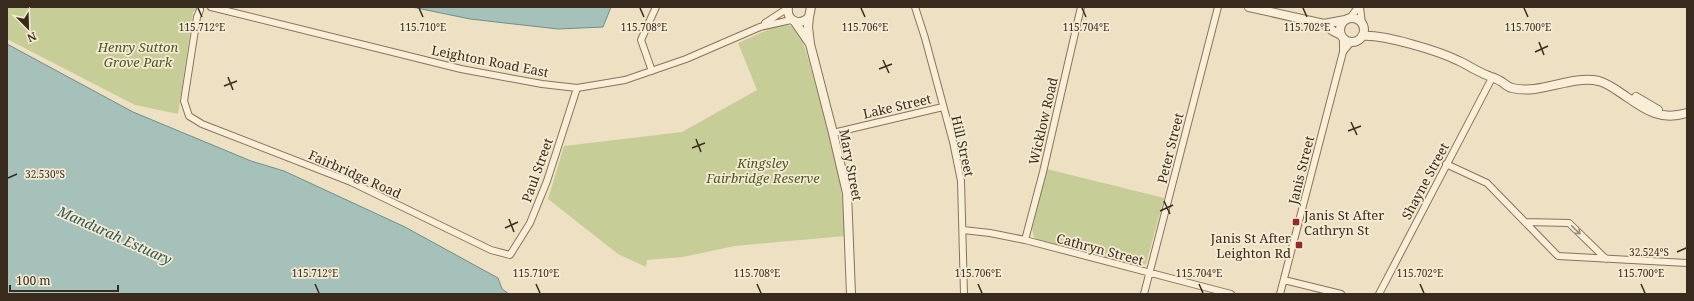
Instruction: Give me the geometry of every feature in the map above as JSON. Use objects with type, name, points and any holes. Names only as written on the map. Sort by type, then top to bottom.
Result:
[{"type":"street","name":"Leighton Road East","points":[[211,7],[460,69],[542,84],[577,88],[625,80],[686,59],[760,27],[788,8]]},
{"type":"street","points":[[242,14],[244,7]]},
{"type":"street","points":[[652,71],[641,40],[656,7]]},
{"type":"street","name":"Hill Street","points":[[915,7],[925,38],[953,142],[961,181],[964,294]]},
{"type":"street","name":"Wicklow Road","points":[[1025,240],[1043,172],[1081,7]]},
{"type":"street","name":"Peter Street","points":[[1144,294],[1218,7]]},
{"type":"street","points":[[1249,7],[1324,24],[1347,19],[1355,19],[1364,31],[1412,44],[1458,60],[1504,83],[1512,83],[1526,87],[1561,79],[1586,76],[1609,80],[1665,113],[1687,113]]},
{"type":"street","points":[[1342,37],[1340,27],[1359,7]]},
{"type":"street","points":[[1359,7],[1364,31]]},
{"type":"street","name":"Fairbridge Road","points":[[201,8],[197,17],[184,101],[189,116],[202,124],[351,182],[491,250],[510,255]]},
{"type":"street","name":"Mary Street","points":[[788,8],[788,14],[810,44]]},
{"type":"street","name":"Mary Street","points":[[793,21],[804,22],[812,11]]},
{"type":"street","name":"Mary Street","points":[[812,11],[808,27],[810,44],[847,193],[851,294]]},
{"type":"street","name":"Leighton Road East","points":[[760,27],[793,21]]},
{"type":"street","points":[[1324,24],[1333,32],[1352,42],[1356,41],[1364,31]]},
{"type":"street","name":"Janis Street","points":[[1280,294],[1343,52],[1342,37]]},
{"type":"street","name":"Janis Street","points":[[1343,52],[1352,42]]},
{"type":"street","name":"Shayne Street","points":[[1379,294],[1492,78]]},
{"type":"street","name":"Paul Street","points":[[510,255],[530,223],[547,180],[577,88]]},
{"type":"street","name":"Lake Street","points":[[833,133],[943,107]]},
{"type":"street","points":[[1446,164],[1487,183],[1558,256],[1687,263]]},
{"type":"street","points":[[1526,222],[1569,223],[1606,259]]},
{"type":"street","name":"Cathryn Street","points":[[963,230],[990,233],[1025,240],[1149,274],[1231,294]]},
{"type":"street","points":[[1284,280],[1341,294]]},
{"type":"green space","name":"Henry Sutton Grove Park","points":[[7,7],[200,7],[193,12],[178,114],[135,105],[7,39]]},
{"type":"green space","name":"Kingsley Fairbridge Reserve","points":[[787,25],[795,27],[799,32],[828,129],[840,181],[845,236],[735,246],[683,257],[647,260],[646,267],[618,254],[548,199],[564,146],[682,132],[757,90],[738,43],[772,28]]},
{"type":"green space","points":[[1047,169],[1164,198],[1146,264],[1137,267],[1037,240],[1034,237],[1032,228]]},
{"type":"water","points":[[412,7],[611,7],[603,27],[558,29],[470,19]]},
{"type":"water","name":"Mandurah Estuary","points":[[7,44],[133,112],[251,161],[284,171],[405,227],[498,278],[502,289],[509,294],[7,294]]},
{"type":"place","name":"Janis St After Cathryn St","points":[[1296,222]]},
{"type":"place","name":"Janis St After Leighton Rd","points":[[1299,245]]}]
